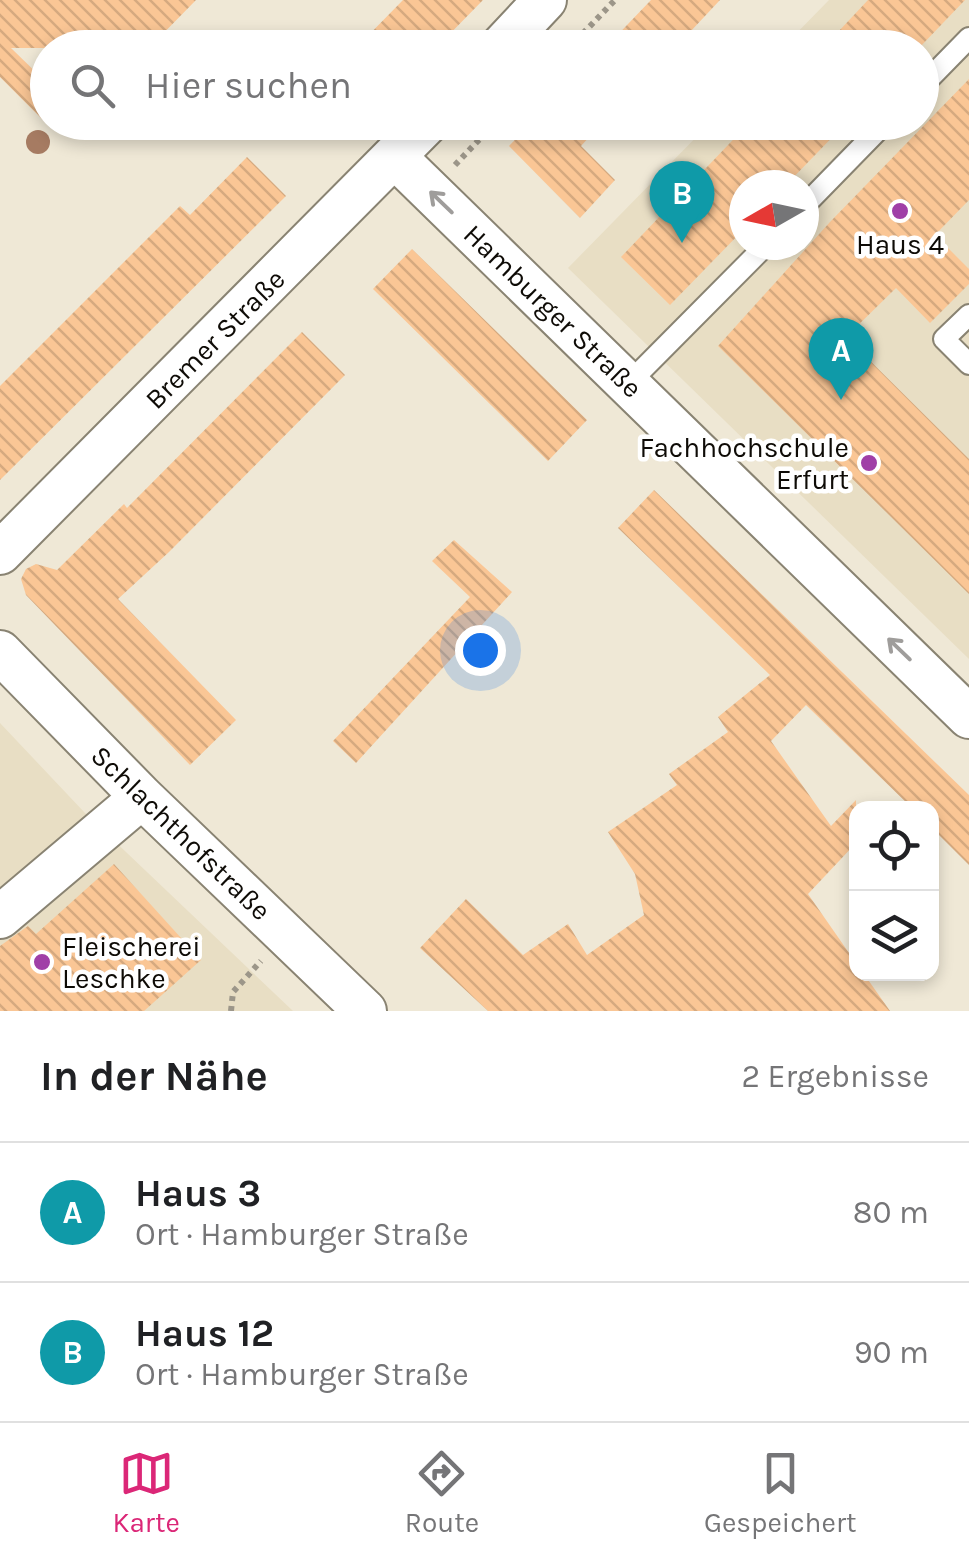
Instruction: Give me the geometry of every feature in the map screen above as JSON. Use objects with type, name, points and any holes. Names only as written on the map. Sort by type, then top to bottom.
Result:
[{"type":"street","points":[[517,30],[545,0]]},
{"type":"street","name":"Bremer Straße","points":[[0,553],[412,140]]},
{"type":"street","name":"Hamburger Straße","points":[[395,158],[969,717]]},
{"type":"street","name":"Schlachthofstraße","points":[[0,652],[142,796],[365,1011]]},
{"type":"street","points":[[0,917],[142,796]]},
{"type":"lane","points":[[939,69],[969,38]]},
{"type":"lane","points":[[819,191],[868,140]]},
{"type":"lane","points":[[628,384],[751,260]]},
{"type":"lane","points":[[969,315],[944,339],[969,364]]},
{"type":"path","points":[[586,30],[615,0]]},
{"type":"path","points":[[430,191],[479,140]]},
{"type":"path","points":[[231,1011],[233,992],[286,934]]},
{"type":"shaded area","name":"Fachhochschule Erfurt","points":[[829,0],[969,0],[969,659],[568,268],[693,140],[939,140],[939,30],[800,30]]},
{"type":"shaded area","points":[[0,723],[85,813],[293,1011],[0,1011]]},
{"type":"building","points":[[0,0],[196,0],[167,30],[30,30],[30,48],[11,48],[30,66],[30,107],[0,77]]},
{"type":"building","points":[[403,0],[483,0],[454,30],[374,30]]},
{"type":"building","points":[[651,0],[720,0],[692,30],[622,30]]},
{"type":"building","points":[[868,0],[965,0],[936,30],[840,30]]},
{"type":"building","points":[[969,79],[969,200],[935,235],[969,269],[969,284],[930,323],[896,288],[846,337],[969,459],[969,594],[718,346],[796,260],[819,260],[819,234],[910,140],[939,140],[939,110]]},
{"type":"building","points":[[515,140],[586,140],[581,146],[615,180],[580,218],[509,146]]},
{"type":"building","points":[[733,140],[830,140],[801,170],[729,170],[729,244],[670,305],[621,257]]},
{"type":"building","points":[[247,157],[286,196],[0,480],[0,386],[180,206],[190,215]]},
{"type":"building","points":[[412,249],[587,420],[548,461],[373,289]]},
{"type":"building","points":[[302,332],[345,375],[118,599],[236,720],[190,765],[26,595],[21,579],[26,569],[36,564],[57,570],[124,504],[127,508]]},
{"type":"building","points":[[654,490],[969,795],[969,865],[939,835],[939,801],[905,801],[806,705],[771,741],[831,826],[849,807],[849,850],[808,894],[849,953],[849,981],[869,981],[890,1011],[488,1011],[420,948],[466,899],[523,955],[568,924],[587,955],[644,915],[635,874],[608,832],[677,785],[669,774],[728,732],[718,717],[770,675],[618,528]]},
{"type":"building","points":[[454,540],[512,592],[356,763],[333,741],[470,597],[432,561]]},
{"type":"building","points":[[114,864],[201,960],[144,1011],[0,1011],[0,946],[28,926],[36,934]]},
{"type":"place","name":"Haus 4","points":[[900,211]]},
{"type":"place","name":"Haus 12","points":[[682,243]]},
{"type":"place","name":"Haus 3","points":[[841,400]]},
{"type":"place","name":"Fachhochschule Erfurt","points":[[869,463]]},
{"type":"place","name":"Fleischerei Leschke","points":[[42,962]]}]
